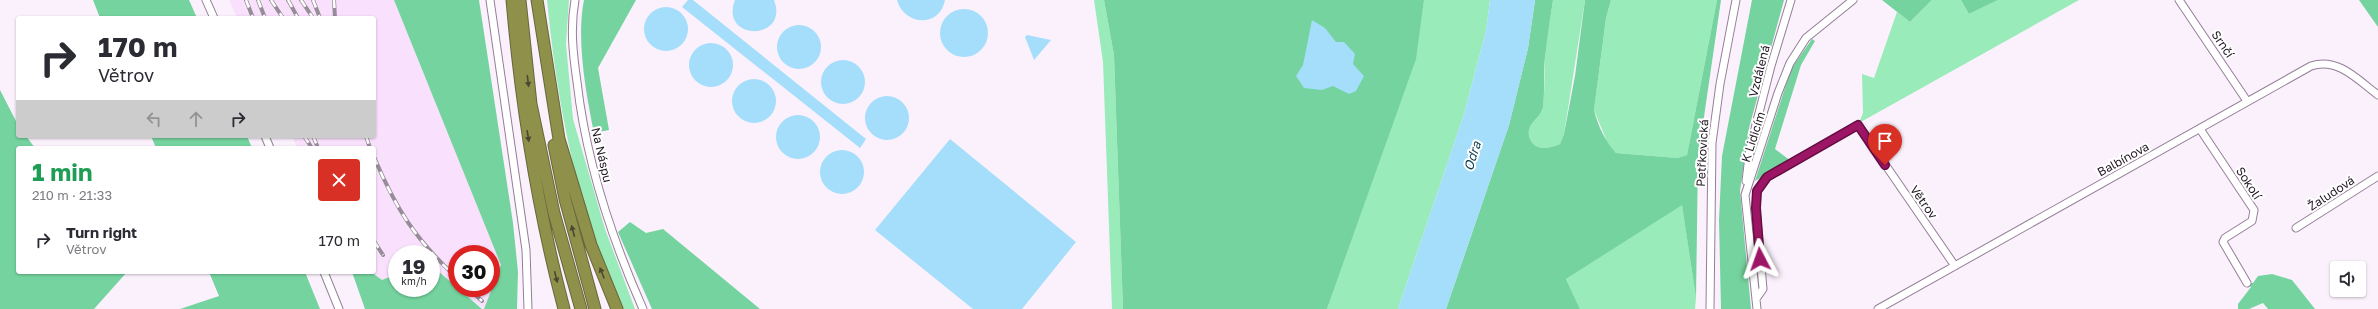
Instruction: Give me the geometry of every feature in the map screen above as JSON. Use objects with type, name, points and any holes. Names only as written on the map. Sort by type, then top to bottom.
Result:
[{"type":"highway","points":[[512,0],[520,85],[540,206],[564,309]]},
{"type":"highway","points":[[520,0],[531,104],[554,213],[581,309]]},
{"type":"highway","points":[[536,0],[545,95],[565,199],[595,309]]},
{"type":"highway","points":[[536,0],[559,139],[591,245],[617,309]]},
{"type":"street","points":[[206,0],[213,16]]},
{"type":"street","points":[[490,0],[523,226],[528,267],[528,309]]},
{"type":"street","name":"Na Náspu","points":[[575,0],[572,21],[573,48],[578,95],[589,151],[611,227],[643,309]]},
{"type":"street","name":"Petřkovická","points":[[1710,309],[1712,138],[1720,84],[1736,0]]},
{"type":"street","name":"Vzdálená","points":[[1745,195],[1750,148],[1771,66],[1791,0]]},
{"type":"street","name":"K Lidicím","points":[[1757,309],[1745,195],[1778,93],[1790,63],[1806,38],[1853,0]]},
{"type":"street","name":"Srnčí","points":[[2179,0],[2247,102]]},
{"type":"street","name":"Balbínova","points":[[1878,309],[2307,68],[2322,64],[2333,64],[2342,68],[2378,95]]},
{"type":"street","name":"Větrov","points":[[1756,299],[1763,289],[1756,208],[1757,191],[1767,177],[1858,125],[1955,266]]},
{"type":"street","name":"Sokolí","points":[[2200,128],[2254,210],[2252,221],[2225,238],[2223,242],[2224,247],[2247,283]]},
{"type":"street","name":"Žaludová","points":[[2296,228],[2378,176]]},
{"type":"street","points":[[325,274],[339,309]]},
{"type":"shaded area","points":[[229,0],[394,0],[493,245],[448,245],[448,280],[440,273],[440,245],[388,245],[388,278],[382,280],[374,274],[376,274],[376,146],[296,146],[293,138],[376,138],[376,16],[236,16]]},
{"type":"shaded area","points":[[469,297],[489,297],[484,309]]},
{"type":"green space","points":[[93,0],[189,0],[196,16],[99,16]]},
{"type":"green space","points":[[394,0],[479,0],[513,223],[518,272],[517,309],[484,309],[489,297],[500,297],[500,245],[493,245]]},
{"type":"green space","points":[[547,0],[569,0],[566,44],[573,119],[605,229],[635,309],[621,309],[606,273],[581,197],[563,118],[551,39]]},
{"type":"green space","points":[[584,0],[636,0],[598,68],[609,130],[594,133],[583,66],[581,32]]},
{"type":"green space","points":[[1094,0],[1104,0],[1114,55],[1123,309],[1112,309],[1103,62]]},
{"type":"green space","points":[[1104,0],[1424,0],[1416,59],[1327,309],[1123,309],[1114,55]]},
{"type":"green space","points":[[1424,0],[1490,0],[1486,31],[1464,114],[1398,309],[1327,309],[1415,59]]},
{"type":"green space","points":[[1535,0],[1553,0],[1544,64],[1543,107],[1542,111],[1529,129],[1530,139],[1533,143],[1536,146],[1544,148],[1560,144],[1564,134],[1575,76],[1585,0],[1611,0],[1606,18],[1594,110],[1600,127],[1608,143],[1616,153],[1677,158],[1687,155],[1717,0],[1721,0],[1698,158],[1696,298],[1682,205],[1566,279],[1580,309],[1446,309],[1509,125],[1528,48]]},
{"type":"green space","points":[[1553,0],[1585,0],[1564,134],[1560,144],[1544,148],[1536,146],[1533,143],[1530,139],[1529,129],[1542,111],[1543,107],[1548,30]]},
{"type":"green space","points":[[1611,0],[1717,0],[1687,155],[1677,158],[1616,153],[1608,144],[1594,110],[1606,18]]},
{"type":"green space","points":[[1752,0],[1784,0],[1749,128],[1740,191],[1751,309],[1721,309],[1719,220],[1722,156]]},
{"type":"green space","points":[[1882,0],[1932,0],[1910,22]]},
{"type":"green space","points":[[1932,0],[1961,0],[1969,14],[1998,0],[2079,0],[1859,123],[1863,113],[1862,74],[1874,78],[1897,12],[1910,22]]},
{"type":"green space","points":[[1961,0],[1998,0],[1969,14]]},
{"type":"green space","points":[[2359,0],[2378,0],[2378,27]]},
{"type":"green space","points":[[1812,39],[1815,41],[1801,65],[1775,149],[1791,161],[1755,181],[1791,69]]},
{"type":"green space","points":[[0,90],[16,121],[16,138],[28,138],[34,146],[16,146],[16,274],[125,274],[94,309],[0,309]]},
{"type":"green space","points":[[152,138],[248,138],[251,146],[155,146]]},
{"type":"green space","points":[[1682,204],[1696,298],[1695,309],[1580,309],[1566,279]]},
{"type":"green space","points":[[630,222],[646,233],[663,229],[760,309],[652,309],[618,232]]},
{"type":"green space","points":[[440,273],[448,280],[448,297],[468,297],[482,309],[365,309],[353,274],[374,274],[382,280],[388,278],[388,297],[440,297]]},
{"type":"green space","points":[[210,274],[306,274],[320,309],[180,309],[219,296]]},
{"type":"green space","points":[[2272,274],[2292,280],[2315,309],[2268,309],[2263,303],[2249,309],[2238,309],[2238,304],[2251,287],[2248,283],[2253,283],[2258,276]]},
{"type":"water","points":[[688,0],[693,0],[866,139],[860,148],[682,7]]},
{"type":"water","points":[[735,0],[774,0],[776,13],[772,23],[764,29],[754,31],[745,29],[737,23],[733,14]]},
{"type":"water","points":[[897,0],[945,0],[942,9],[936,15],[929,19],[922,20],[914,19],[907,15],[901,9]]},
{"type":"water","name":"Odra","points":[[1490,0],[1535,0],[1528,48],[1509,125],[1446,309],[1398,309],[1464,114],[1486,31]]},
{"type":"water","points":[[662,7],[670,7],[682,13],[688,25],[688,33],[682,45],[670,51],[662,51],[650,45],[644,33],[644,25],[650,13]]},
{"type":"water","points":[[959,9],[969,9],[981,16],[988,28],[988,38],[981,50],[969,57],[959,57],[951,53],[944,46],[940,38],[940,28],[944,20],[951,13]]},
{"type":"water","points":[[1312,20],[1325,28],[1336,42],[1344,42],[1355,54],[1353,64],[1364,76],[1356,91],[1349,94],[1333,86],[1322,90],[1304,88],[1296,76],[1303,65]]},
{"type":"water","points":[[795,25],[803,25],[815,31],[821,43],[821,51],[815,63],[803,69],[795,69],[783,63],[777,51],[777,43],[783,31]]},
{"type":"water","points":[[1027,35],[1051,40],[1034,60],[1025,37]]},
{"type":"water","points":[[707,43],[715,43],[727,49],[733,61],[733,69],[727,81],[715,87],[707,87],[695,81],[689,69],[689,61],[695,49]]},
{"type":"water","points":[[839,60],[847,60],[859,66],[865,78],[865,86],[859,98],[847,104],[839,104],[827,98],[821,86],[821,78],[827,66]]},
{"type":"water","points":[[750,79],[758,79],[770,85],[776,97],[776,105],[770,117],[758,123],[750,123],[738,117],[732,105],[732,97],[738,85]]},
{"type":"water","points":[[883,96],[891,96],[903,102],[909,114],[909,122],[903,134],[891,140],[883,140],[871,134],[865,122],[865,114],[871,102]]},
{"type":"water","points":[[794,115],[802,115],[814,121],[820,133],[820,141],[814,153],[802,159],[794,159],[782,153],[776,141],[776,133],[782,121]]},
{"type":"water","points":[[950,139],[1076,242],[1022,309],[973,309],[875,230]]},
{"type":"water","points":[[838,150],[846,150],[858,156],[864,168],[864,176],[858,188],[846,194],[838,194],[826,188],[820,176],[820,168],[826,156]]},
{"type":"railway","points":[[246,0],[252,16]]},
{"type":"railway","points":[[258,0],[264,16]]},
{"type":"railway","points":[[271,0],[282,16]]},
{"type":"railway","points":[[288,0],[297,16]]},
{"type":"railway","points":[[301,0],[312,16]]},
{"type":"railway","points":[[313,0],[319,16]]},
{"type":"railway","points":[[334,0],[335,16]]},
{"type":"railway","points":[[305,138],[311,146]]},
{"type":"railway","points":[[314,138],[317,146]]},
{"type":"railway","points":[[367,138],[369,146]]},
{"type":"railway","points":[[376,162],[390,192],[408,222],[429,250],[448,270]]},
{"type":"railway","points":[[376,244],[383,255]]},
{"type":"railway","points":[[478,297],[482,301]]},
{"type":"route","points":[[1760,259],[1756,208],[1757,191],[1767,177],[1858,125],[1885,165]]}]
